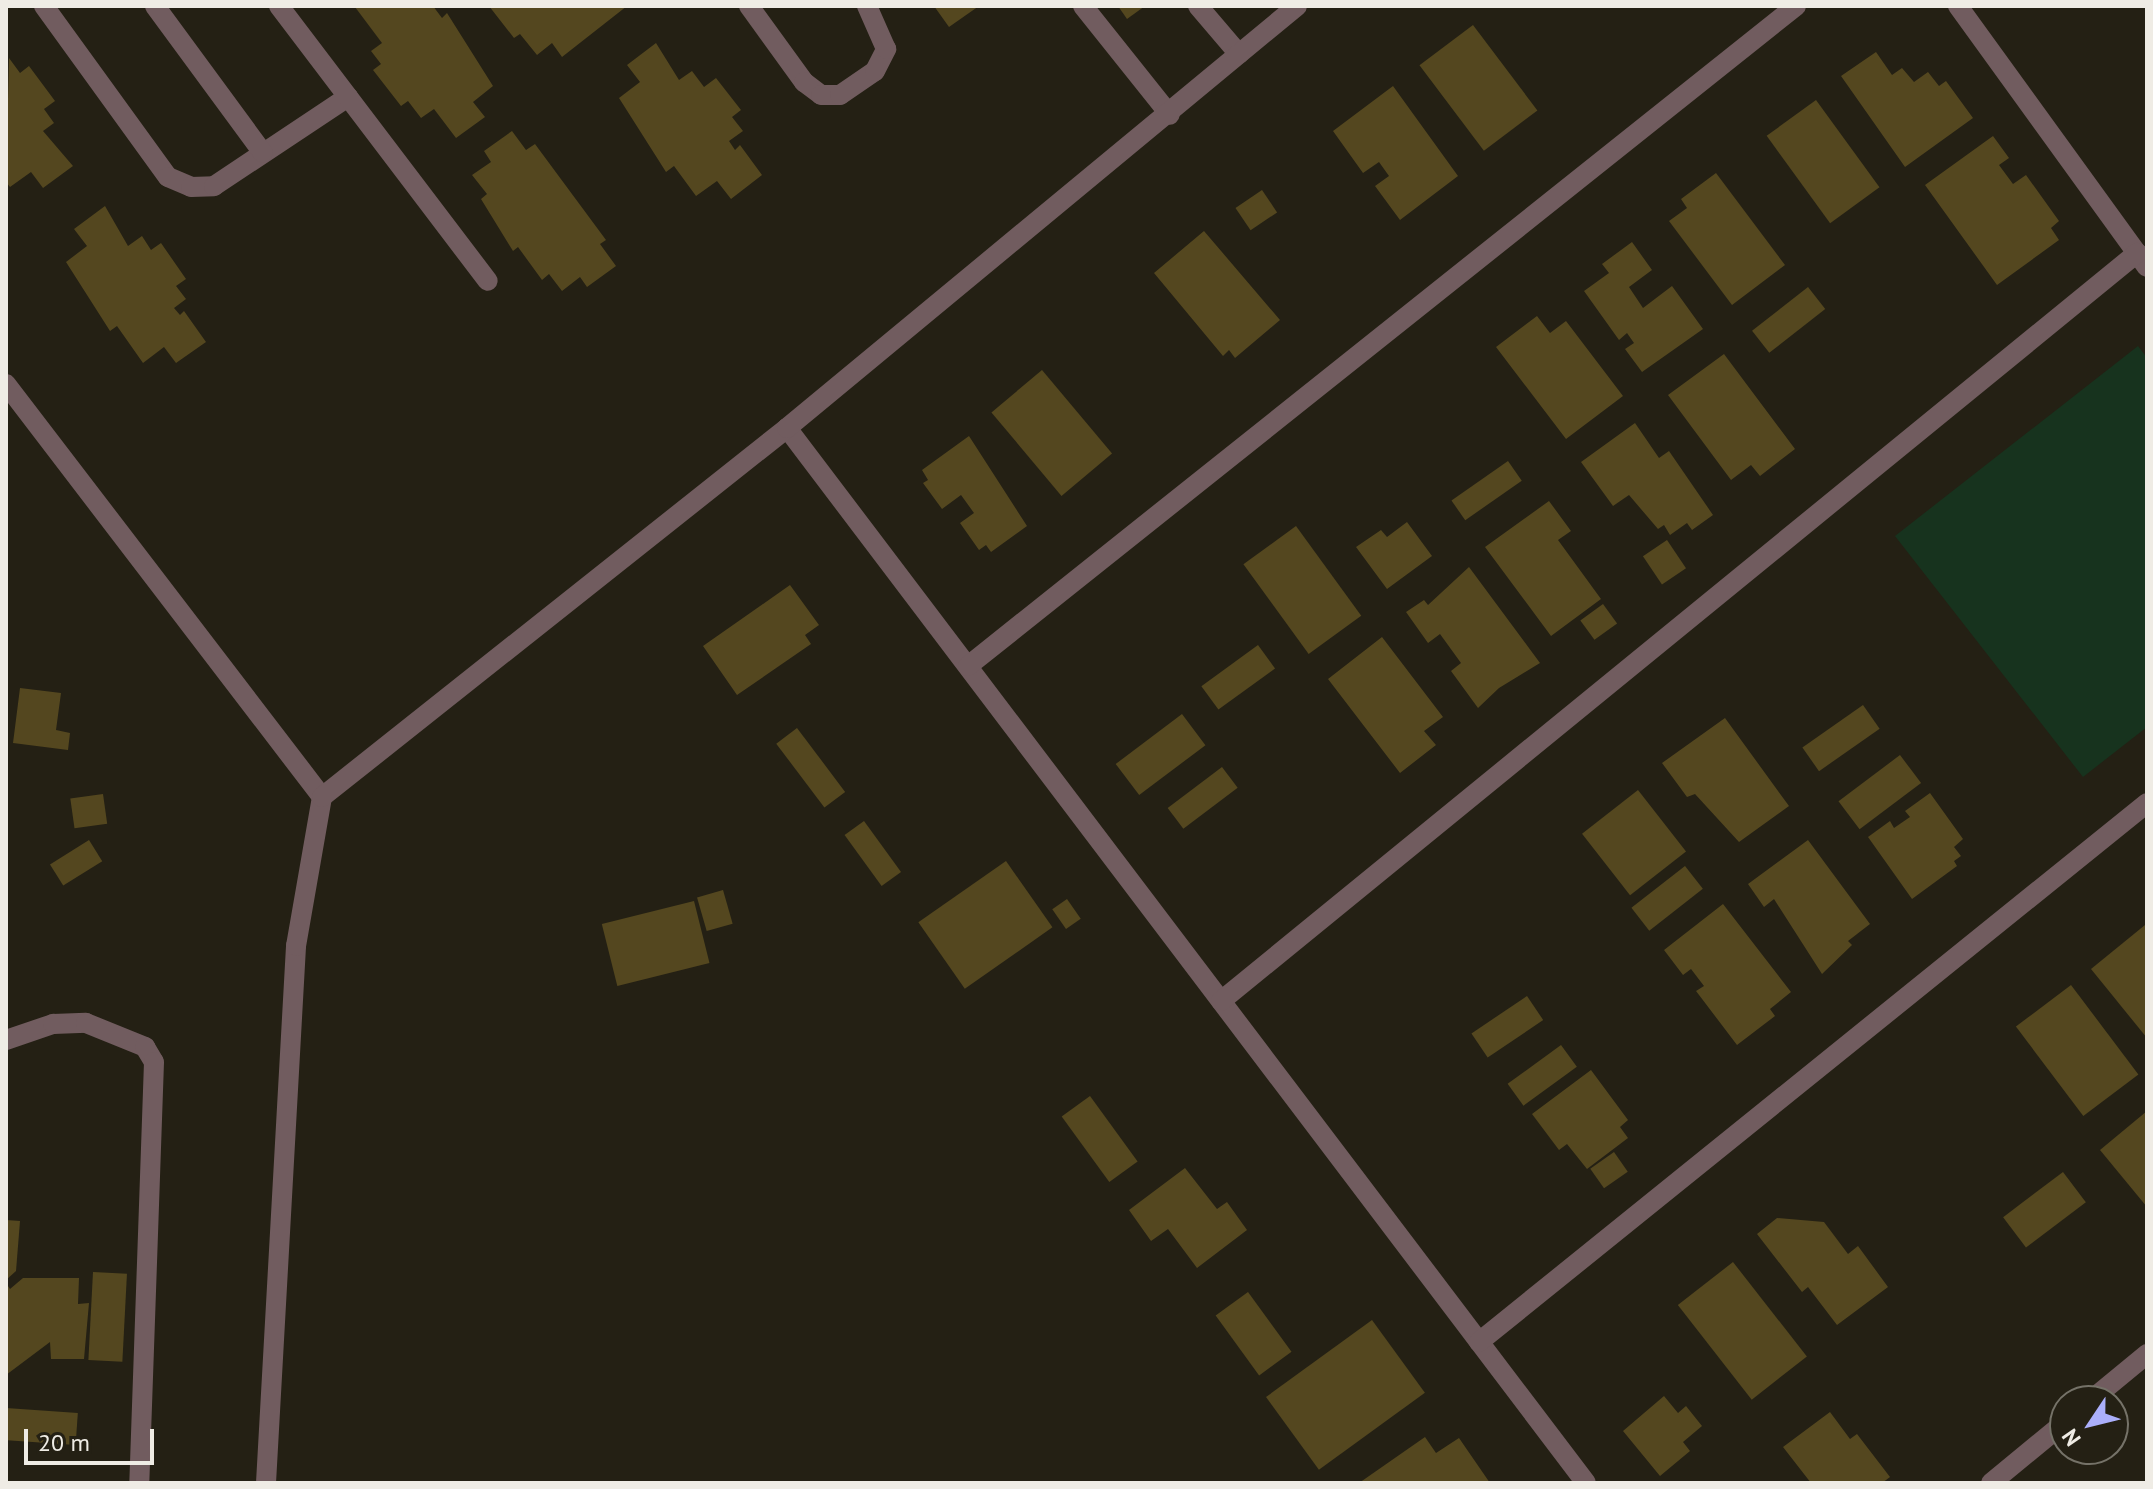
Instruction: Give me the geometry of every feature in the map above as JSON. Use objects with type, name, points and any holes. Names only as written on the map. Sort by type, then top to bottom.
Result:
[{"type":"street","points":[[44,6],[168,177],[191,187],[214,186],[348,97]]},
{"type":"street","points":[[155,6],[263,153]]},
{"type":"street","points":[[279,6],[488,281]]},
{"type":"street","points":[[749,6],[804,82],[821,95],[840,95],[875,71],[886,49],[867,6]]},
{"type":"street","points":[[1083,6],[1170,115]]},
{"type":"street","points":[[1198,6],[1239,54]]},
{"type":"street","points":[[266,1483],[296,946],[322,797],[787,428],[1170,115],[1297,6]]},
{"type":"street","points":[[968,666],[1796,6]]},
{"type":"street","points":[[1221,1001],[2142,260],[1958,6]]},
{"type":"street","points":[[6,384],[322,797]]},
{"type":"street","points":[[787,428],[1586,1483]]},
{"type":"street","points":[[1479,1342],[2147,803]]},
{"type":"street","points":[[6,1040],[42,1026],[86,1023],[145,1047],[154,1062],[139,1483]]},
{"type":"street","points":[[2109,1385],[2147,1354]]},
{"type":"street","points":[[1991,1483],[2049,1435]]},
{"type":"green space","points":[[2138,346],[2147,358],[2147,727],[2083,777],[1895,536]]},
{"type":"building","points":[[433,6],[442,18],[447,13],[493,86],[473,102],[485,117],[456,138],[434,109],[421,118],[408,101],[401,106],[373,70],[381,64],[371,51],[382,43],[355,7]]},
{"type":"building","points":[[489,6],[627,6],[562,57],[552,43],[537,55],[520,34],[514,38]]},
{"type":"building","points":[[934,6],[979,6],[949,27]]},
{"type":"building","points":[[1118,6],[1145,6],[1127,19]]},
{"type":"building","points":[[1473,25],[1537,110],[1484,151],[1419,65]]},
{"type":"building","points":[[656,43],[679,80],[692,71],[704,87],[716,78],[741,110],[732,117],[743,131],[729,141],[735,150],[740,145],[762,175],[731,199],[717,181],[696,196],[674,166],[666,172],[619,98],[640,82],[627,65]]},
{"type":"building","points":[[1876,52],[1892,75],[1902,68],[1914,82],[1928,72],[1939,86],[1946,81],[1973,118],[1905,167],[1841,76]]},
{"type":"building","points":[[9,58],[20,73],[29,66],[55,101],[44,109],[54,123],[43,131],[73,166],[43,188],[31,172],[10,187],[6,182]]},
{"type":"building","points":[[1393,86],[1458,176],[1400,220],[1375,186],[1389,176],[1379,162],[1363,173],[1333,131]]},
{"type":"building","points":[[1816,100],[1879,187],[1830,223],[1767,136]]},
{"type":"building","points":[[512,131],[526,150],[535,144],[606,240],[600,244],[616,266],[587,287],[580,277],[562,291],[549,274],[542,280],[518,247],[513,251],[481,199],[487,194],[472,175],[491,162],[484,151]]},
{"type":"building","points":[[1993,136],[2009,158],[1999,165],[2013,184],[2026,175],[2059,221],[2051,228],[2059,240],[1997,285],[1925,185]]},
{"type":"building","points":[[1716,173],[1785,265],[1732,305],[1669,221],[1687,208],[1681,199]]},
{"type":"building","points":[[1262,190],[1277,212],[1251,230],[1235,208]]},
{"type":"building","points":[[105,206],[128,246],[142,236],[151,250],[161,243],[186,279],[176,286],[186,299],[174,308],[180,315],[184,311],[206,342],[176,363],[164,347],[143,363],[117,326],[110,331],[66,262],[87,246],[74,229]]},
{"type":"building","points":[[1204,231],[1280,320],[1235,358],[1229,350],[1223,356],[1154,273]]},
{"type":"building","points":[[1632,242],[1652,270],[1629,287],[1643,308],[1672,286],[1703,329],[1642,372],[1625,349],[1634,343],[1627,333],[1619,340],[1584,291],[1609,273],[1602,264]]},
{"type":"building","points":[[1808,287],[1825,309],[1769,353],[1752,331]]},
{"type":"building","points":[[1537,316],[1550,333],[1566,321],[1623,396],[1566,439],[1496,347]]},
{"type":"building","points":[[1724,354],[1795,449],[1760,476],[1751,465],[1731,480],[1668,395]]},
{"type":"building","points":[[1042,370],[1112,453],[1062,496],[991,412]]},
{"type":"building","points":[[1635,423],[1659,458],[1669,451],[1713,515],[1692,530],[1687,523],[1670,535],[1664,525],[1658,529],[1629,495],[1613,506],[1581,462]]},
{"type":"building","points":[[969,436],[1027,526],[991,552],[986,545],[979,550],[960,523],[974,513],[961,495],[942,509],[923,483],[928,480],[922,470]]},
{"type":"building","points":[[1508,461],[1522,481],[1465,520],[1451,501]]},
{"type":"building","points":[[1549,501],[1571,531],[1558,540],[1601,599],[1551,636],[1485,547]]},
{"type":"building","points":[[1407,522],[1432,556],[1387,589],[1356,547],[1381,530],[1387,537]]},
{"type":"building","points":[[1296,526],[1361,616],[1309,654],[1243,564]]},
{"type":"building","points":[[1667,540],[1686,568],[1662,584],[1643,556]]},
{"type":"building","points":[[1469,567],[1540,663],[1499,688],[1478,708],[1451,671],[1461,663],[1440,634],[1428,643],[1406,612],[1424,600],[1428,605]]},
{"type":"building","points":[[790,585],[819,625],[805,635],[811,644],[737,695],[703,646]]},
{"type":"building","points":[[1603,604],[1617,623],[1594,640],[1580,620]]},
{"type":"building","points":[[1382,637],[1443,717],[1424,731],[1436,745],[1400,773],[1328,679]]},
{"type":"building","points":[[1258,645],[1275,668],[1218,710],[1201,686]]},
{"type":"building","points":[[20,688],[61,693],[56,730],[70,733],[68,750],[13,743]]},
{"type":"building","points":[[1863,705],[1880,729],[1819,771],[1802,747]]},
{"type":"building","points":[[1182,714],[1205,745],[1139,795],[1116,764]]},
{"type":"building","points":[[1725,718],[1789,806],[1739,842],[1695,794],[1687,797],[1662,763]]},
{"type":"building","points":[[797,728],[845,792],[824,808],[776,744]]},
{"type":"building","points":[[1900,755],[1921,783],[1860,829],[1839,801]]},
{"type":"building","points":[[1222,767],[1238,788],[1183,829],[1168,808]]},
{"type":"building","points":[[1638,790],[1686,851],[1630,895],[1582,834]]},
{"type":"building","points":[[1930,793],[1963,839],[1954,847],[1961,856],[1954,861],[1957,866],[1912,899],[1868,837],[1890,821],[1894,828],[1910,817],[1905,811]]},
{"type":"building","points":[[103,794],[107,824],[74,828],[70,799]]},
{"type":"building","points":[[864,821],[901,872],[882,886],[845,835]]},
{"type":"building","points":[[89,840],[102,861],[63,886],[50,864]]},
{"type":"building","points":[[1808,840],[1870,924],[1848,941],[1852,945],[1822,974],[1774,899],[1764,907],[1748,884]]},
{"type":"building","points":[[1006,861],[1052,927],[965,989],[918,922]]},
{"type":"building","points":[[1685,866],[1703,889],[1649,931],[1631,908]]},
{"type":"building","points":[[723,890],[733,924],[707,931],[697,897]]},
{"type":"building","points":[[1067,899],[1081,919],[1066,929],[1052,909]]},
{"type":"building","points":[[694,901],[709,963],[617,986],[602,924]]},
{"type":"building","points":[[1723,904],[1791,992],[1770,1009],[1775,1016],[1737,1045],[1696,991],[1704,986],[1691,969],[1683,975],[1664,950]]},
{"type":"building","points":[[2145,925],[2147,928],[2147,1038],[2091,969]]},
{"type":"building","points":[[2071,985],[2138,1074],[2083,1116],[2016,1027]]},
{"type":"building","points":[[1527,996],[1543,1020],[1488,1058],[1471,1033]]},
{"type":"building","points":[[1561,1045],[1577,1067],[1523,1106],[1508,1084]]},
{"type":"building","points":[[1591,1070],[1628,1120],[1620,1127],[1628,1138],[1587,1169],[1567,1144],[1559,1150],[1532,1114]]},
{"type":"building","points":[[1090,1096],[1138,1162],[1109,1182],[1062,1117]]},
{"type":"building","points":[[2147,1111],[2147,1207],[2100,1150]]},
{"type":"building","points":[[1614,1152],[1628,1172],[1604,1188],[1590,1169]]},
{"type":"building","points":[[1185,1168],[1217,1209],[1227,1202],[1247,1230],[1197,1268],[1168,1229],[1151,1241],[1129,1210]]},
{"type":"building","points":[[2063,1172],[2086,1202],[2026,1247],[2003,1217]]},
{"type":"building","points":[[1777,1218],[1824,1222],[1848,1254],[1858,1246],[1888,1287],[1837,1325],[1808,1287],[1802,1292],[1757,1234]]},
{"type":"building","points":[[6,1220],[20,1221],[16,1271],[6,1280]]},
{"type":"building","points":[[1733,1262],[1807,1357],[1752,1400],[1678,1305]]},
{"type":"building","points":[[93,1272],[127,1274],[122,1362],[88,1360]]},
{"type":"building","points":[[23,1278],[79,1278],[78,1304],[89,1303],[84,1359],[51,1359],[50,1342],[6,1375],[6,1283],[10,1289]]},
{"type":"building","points":[[1248,1292],[1291,1352],[1259,1375],[1216,1316]]},
{"type":"building","points":[[1372,1320],[1425,1393],[1319,1470],[1266,1397]]},
{"type":"building","points":[[1664,1396],[1678,1413],[1686,1406],[1702,1426],[1683,1442],[1690,1451],[1660,1476],[1623,1431]]},
{"type":"building","points":[[6,1408],[78,1413],[76,1445],[6,1440]]},
{"type":"building","points":[[1830,1412],[1850,1439],[1857,1434],[1890,1477],[1882,1483],[1811,1483],[1783,1447]]},
{"type":"building","points":[[1425,1437],[1436,1453],[1459,1438],[1490,1483],[1359,1483]]}]
